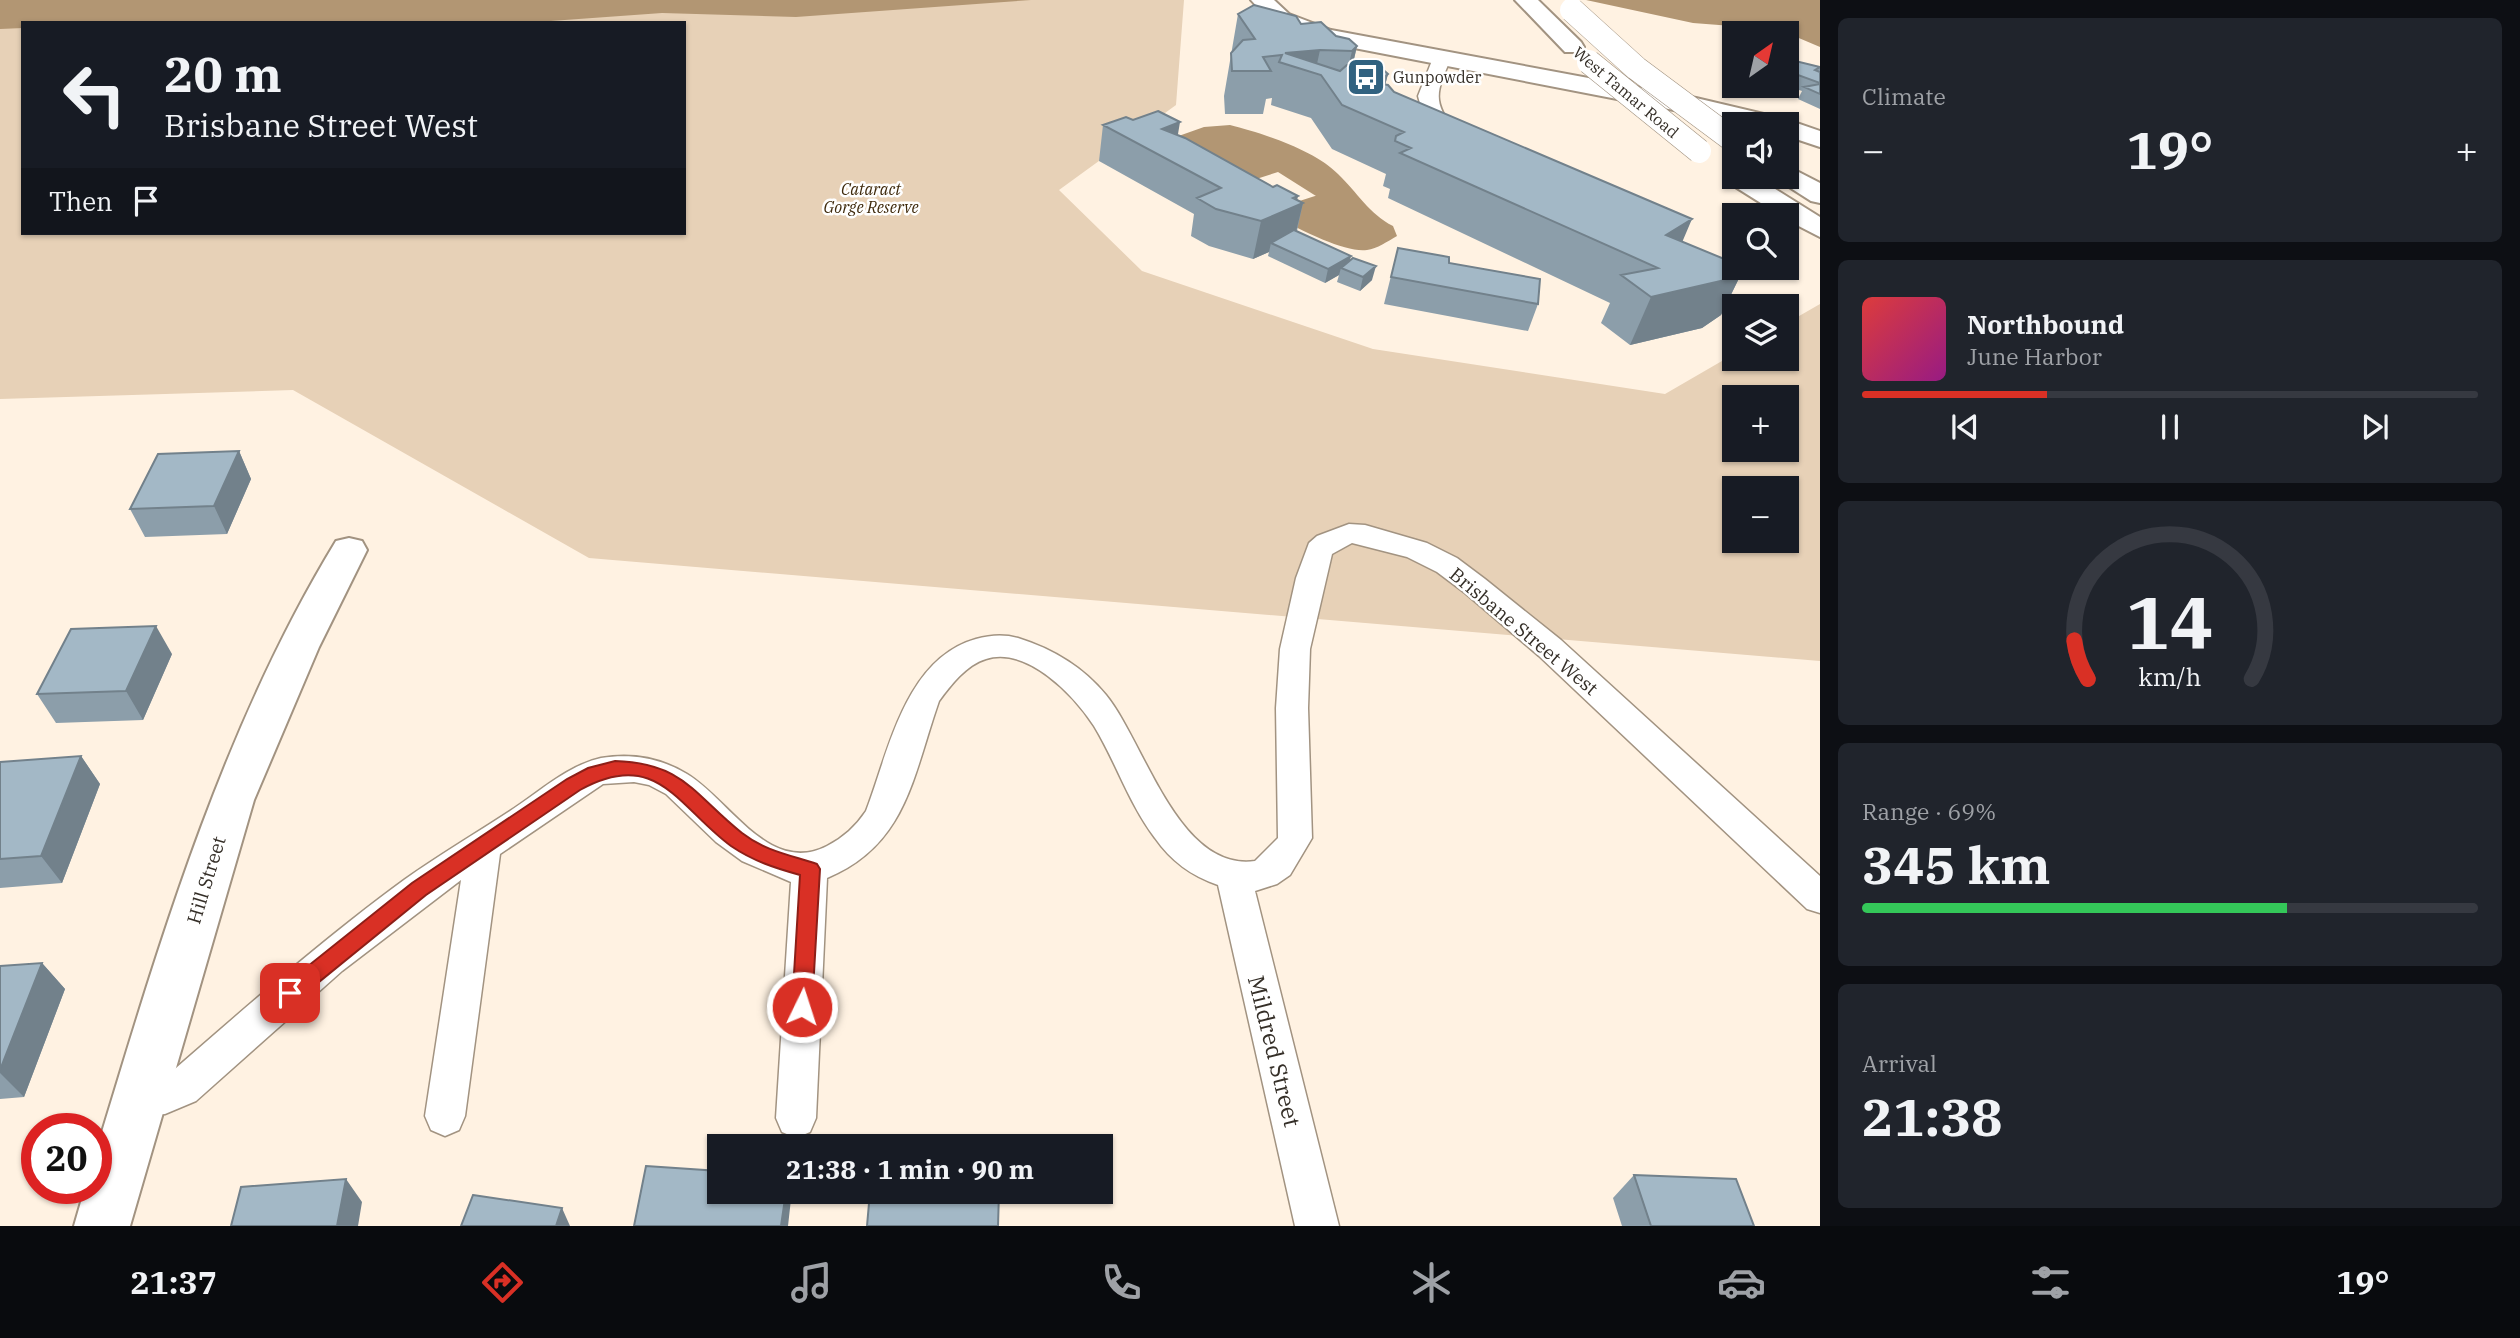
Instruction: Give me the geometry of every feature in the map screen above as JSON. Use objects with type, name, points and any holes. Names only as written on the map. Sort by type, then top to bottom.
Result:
[{"type":"main road","name":"West Tamar Road","points":[[1527,0],[1612,83],[1722,166]]},
{"type":"main road","name":"West Tamar Road","points":[[1561,0],[1636,68],[1722,132]]},
{"type":"main road","points":[[1262,1],[1281,19],[1310,31],[1728,112]]},
{"type":"main road","points":[[1799,132],[1820,139]]},
{"type":"main road","points":[[1799,182],[1820,195]]},
{"type":"main road","name":"West Tamar Road","points":[[1758,189],[1820,229]]},
{"type":"main road","name":"Hill Street","points":[[102,1226],[138,1097],[232,800],[299,647],[349,550]]},
{"type":"lane","points":[[1442,58],[1426,96],[1430,111],[1445,132]]},
{"type":"lane","name":"Brisbane Street West","points":[[1233,875],[1252,877],[1266,872],[1284,858],[1295,838],[1292,708],[1296,649],[1311,570],[1319,550],[1336,536],[1365,534],[1417,550],[1447,565],[1475,586],[1550,648],[1820,898]]},
{"type":"lane","points":[[138,1097],[165,1095],[182,1088],[329,960],[419,889],[594,773],[615,768],[636,769],[671,780],[737,840],[770,859],[810,869],[855,848],[871,833],[881,817],[925,697],[934,683],[965,656],[996,644],[1024,649],[1075,683],[1105,718],[1160,820],[1180,845],[1214,869],[1233,875]]},
{"type":"lane","points":[[445,1116],[484,844]]},
{"type":"lane","points":[[796,1118],[810,869]]},
{"type":"lane","name":"Mildred Street","points":[[1233,875],[1317,1226]]},
{"type":"green space","name":"Cataract Gorge Reserve","points":[[0,0],[1184,0],[1176,105],[1059,190],[1142,271],[1373,349],[1665,394],[1722,361],[1722,371],[1799,371],[1799,316],[1820,304],[1820,661],[589,558],[293,390],[0,399]]},
{"type":"shaded area","points":[[0,0],[1031,0],[796,17],[662,13],[551,21],[21,21],[21,28],[0,29]]},
{"type":"shaded area","points":[[1586,0],[1820,0],[1820,47],[1799,38],[1799,21],[1722,21],[1722,25],[1693,23]]},
{"type":"shaded area","points":[[1230,125],[1243,128],[1316,157],[1338,174],[1377,215],[1393,226],[1397,236],[1367,250],[1348,248],[1322,239],[1261,209],[1156,144],[1204,127]],"holes":[[[1278,172],[1316,196],[1287,205],[1250,181]]]},
{"type":"building","points":[[1254,5],[1296,16],[1301,24],[1321,22],[1336,36],[1349,39],[1357,46],[1352,51],[1285,53],[1340,71],[1347,65],[1362,63],[1380,67],[1388,74],[1381,80],[1370,82],[1388,85],[1394,92],[1692,219],[1666,235],[1722,258],[1722,280],[1725,280],[1651,297],[1621,275],[1658,268],[1400,153],[1411,148],[1395,141],[1396,136],[1404,132],[1342,105],[1321,75],[1279,62],[1282,55],[1263,57],[1271,71],[1232,71],[1231,53],[1243,40],[1255,39],[1238,14]]},
{"type":"building","points":[[1799,62],[1820,67],[1815,70],[1820,72],[1820,83],[1799,75]]},
{"type":"building","points":[[1820,84],[1820,94],[1804,87]]},
{"type":"building","points":[[1158,111],[1180,122],[1162,129],[1185,138],[1273,187],[1277,185],[1298,196],[1293,198],[1303,203],[1261,221],[1216,209],[1197,198],[1221,188],[1103,125],[1126,117],[1133,120]]},
{"type":"building","points":[[1294,230],[1351,256],[1328,269],[1271,243]]},
{"type":"building","points":[[1398,248],[1449,257],[1449,263],[1540,279],[1538,304],[1391,277]]},
{"type":"building","points":[[1353,258],[1376,266],[1363,277],[1341,268]]},
{"type":"building","points":[[239,451],[214,506],[130,509],[158,454]]},
{"type":"building","points":[[156,626],[126,691],[37,694],[71,629]]},
{"type":"building","points":[[81,756],[41,856],[0,859],[0,762]]},
{"type":"building","points":[[42,963],[0,1070],[0,966]]},
{"type":"building","points":[[646,1166],[707,1170],[707,1204],[784,1204],[781,1226],[634,1226]]},
{"type":"building","points":[[1634,1175],[1736,1179],[1754,1226],[1651,1226]]},
{"type":"building","points":[[346,1179],[337,1226],[231,1226],[241,1187]]},
{"type":"building","points":[[473,1195],[562,1208],[556,1226],[461,1226]]},
{"type":"building","points":[[869,1204],[999,1204],[998,1226],[867,1226]]},
{"type":"place","name":"Gunpowder","points":[[1366,77]]},
{"type":"route","points":[[290,993],[419,889],[573,785],[594,773],[615,768],[653,772],[671,780],[687,791],[737,840],[770,859],[810,869],[802,1007]]}]
